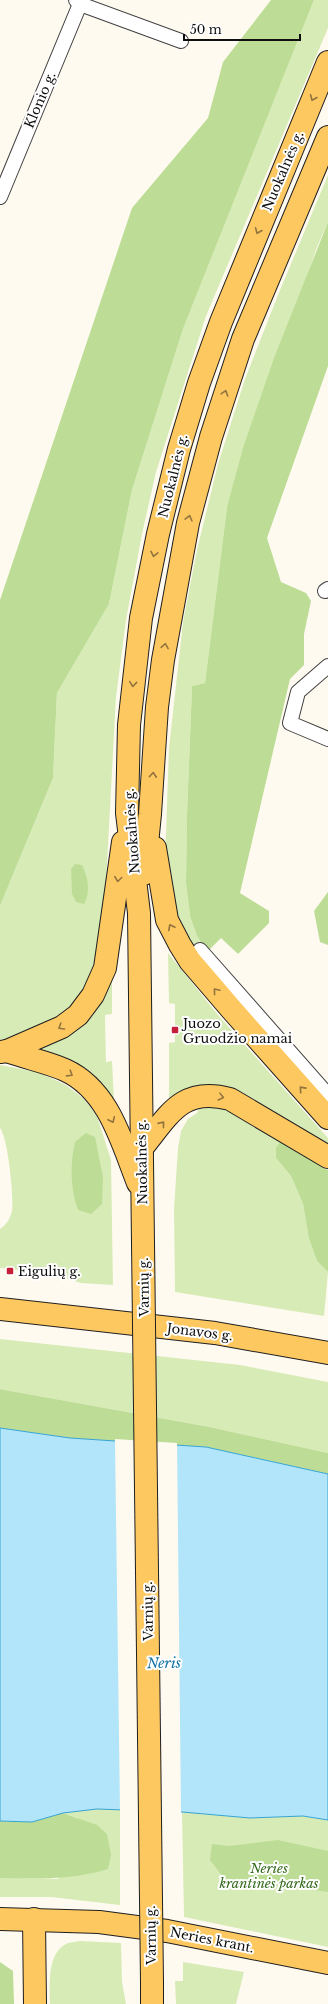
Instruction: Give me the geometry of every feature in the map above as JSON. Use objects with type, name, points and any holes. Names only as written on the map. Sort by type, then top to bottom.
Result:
[{"type":"main road","name":"Nuokalnės g.","points":[[143,1242],[139,913],[127,813],[129,725],[141,618],[158,534],[178,449],[221,322],[328,62]]},
{"type":"main road","name":"Nuokalnės g.","points":[[139,913],[150,814],[157,707],[163,660],[188,523],[211,437],[243,340],[328,137]]},
{"type":"main road","points":[[3,1051],[62,1027],[78,1015],[93,995],[105,968],[127,813]]},
{"type":"main road","points":[[150,814],[158,873],[167,920],[190,961],[237,1005],[328,1118]]},
{"type":"main road","points":[[3,1051],[66,1071],[93,1092],[112,1118],[143,1195]]},
{"type":"main road","points":[[142,1148],[184,1101],[193,1097],[216,1095],[230,1099],[328,1157]]},
{"type":"main road","name":"Varnių g.","points":[[143,1242],[152,2004]]},
{"type":"main road","name":"Jonavos g.","points":[[0,1309],[215,1333],[328,1353]]},
{"type":"main road","name":"Neries krant.","points":[[0,1919],[99,1922],[167,1931],[328,1963]]},
{"type":"main road","points":[[34,1919],[35,2004]]},
{"type":"street","points":[[78,2],[181,41]]},
{"type":"street","name":"Klonio g.","points":[[0,197],[78,2]]},
{"type":"street","points":[[328,666],[308,681],[298,692],[290,723],[328,739]]},
{"type":"street","points":[[200,950],[237,1005],[328,1095]]},
{"type":"green space","points":[[271,0],[314,0],[183,329],[132,490],[109,604],[57,693],[53,778],[0,906],[0,600],[132,208],[208,118],[223,62]]},
{"type":"green space","points":[[314,0],[328,0],[328,28],[206,316],[156,472],[142,534],[126,620],[116,697],[105,901],[99,970],[74,1009],[13,1038],[0,1040],[0,906],[53,778],[57,693],[109,604],[132,490],[183,329]]},
{"type":"green space","points":[[328,175],[328,222],[317,247],[227,507],[205,683],[192,686],[186,883],[190,916],[197,936],[207,952],[198,963],[173,916],[165,861],[169,748],[183,622],[197,550],[218,464],[245,379]]},
{"type":"green space","points":[[328,222],[328,366],[267,538],[281,582],[306,593],[311,601],[304,634],[304,665],[290,679],[240,893],[269,911],[269,923],[238,954],[221,938],[207,952],[197,936],[190,916],[186,883],[192,686],[205,683],[227,507],[243,448],[274,358]]},
{"type":"green space","points":[[75,864],[82,865],[86,874],[88,890],[84,904],[76,902],[72,894],[71,869]]},
{"type":"green space","points":[[328,892],[328,945],[320,942],[314,911]]},
{"type":"green space","points":[[168,953],[218,1015],[328,1138],[328,1148],[262,1109],[169,1102],[169,1043],[175,1042],[175,1004],[169,1003]]},
{"type":"green space","points":[[109,980],[112,980],[112,1014],[105,1015],[106,1062],[112,1061],[114,1101],[26,1050]]},
{"type":"green space","points":[[0,1065],[38,1072],[66,1085],[84,1099],[97,1116],[111,1160],[113,1285],[81,1283],[48,1273],[0,1268],[0,1229],[9,1219],[12,1211],[12,1204],[8,1155],[6,1143],[0,1128]]},
{"type":"green space","points":[[213,1107],[240,1116],[281,1141],[276,1158],[291,1176],[303,1204],[309,1239],[317,1261],[328,1272],[324,1316],[175,1292],[174,1209],[178,1148],[181,1131],[188,1119],[197,1113],[199,1109]]},
{"type":"green space","points":[[86,1133],[95,1137],[103,1177],[102,1204],[91,1214],[78,1210],[72,1185],[72,1159],[75,1142]]},
{"type":"green space","points":[[281,1141],[328,1170],[328,1272],[317,1261],[309,1239],[303,1204],[291,1176],[276,1158],[276,1148]]},
{"type":"green space","points":[[0,1339],[240,1365],[328,1382],[328,1453],[210,1427],[0,1389]]},
{"type":"green space","points":[[0,1389],[210,1427],[328,1453],[328,1474],[206,1447],[70,1438],[0,1428]]},
{"type":"green space","points":[[97,1809],[120,1809],[120,1905],[51,1897],[0,1897],[0,1878],[58,1879],[78,1818],[63,1813]]},
{"type":"green space","name":"Neries krantinės parkas","points":[[182,1812],[250,1818],[303,1816],[328,1820],[328,1947],[184,1917]]},
{"type":"green space","points":[[63,1813],[97,1825],[107,1834],[111,1855],[108,1869],[95,1873],[68,1877],[0,1878],[0,1821],[32,1822]]},
{"type":"green space","points":[[278,1840],[328,1851],[328,1892],[296,1887],[241,1884],[223,1877],[210,1860],[212,1844],[229,1846]]},
{"type":"green space","points":[[80,1941],[121,1943],[122,1982],[126,2004],[50,2004],[51,1970],[56,1954],[61,1947],[68,1943]]},
{"type":"green space","points":[[0,1962],[13,1971],[14,2004],[0,2004]]},
{"type":"green space","points":[[183,1962],[244,1972],[236,2004],[176,2004],[175,1981],[183,1981]]},
{"type":"water","name":"Neris","points":[[0,1428],[70,1438],[206,1447],[328,1474],[328,1820],[303,1816],[250,1818],[182,1812],[97,1809],[63,1813],[32,1822],[0,1821]]},
{"type":"pier","points":[[115,1439],[177,1443],[181,1814],[120,1811]]},
{"type":"place","name":"Juozo Gruodžio namai","points":[[175,1030]]},
{"type":"place","name":"Eigulių g.","points":[[10,1271]]}]
